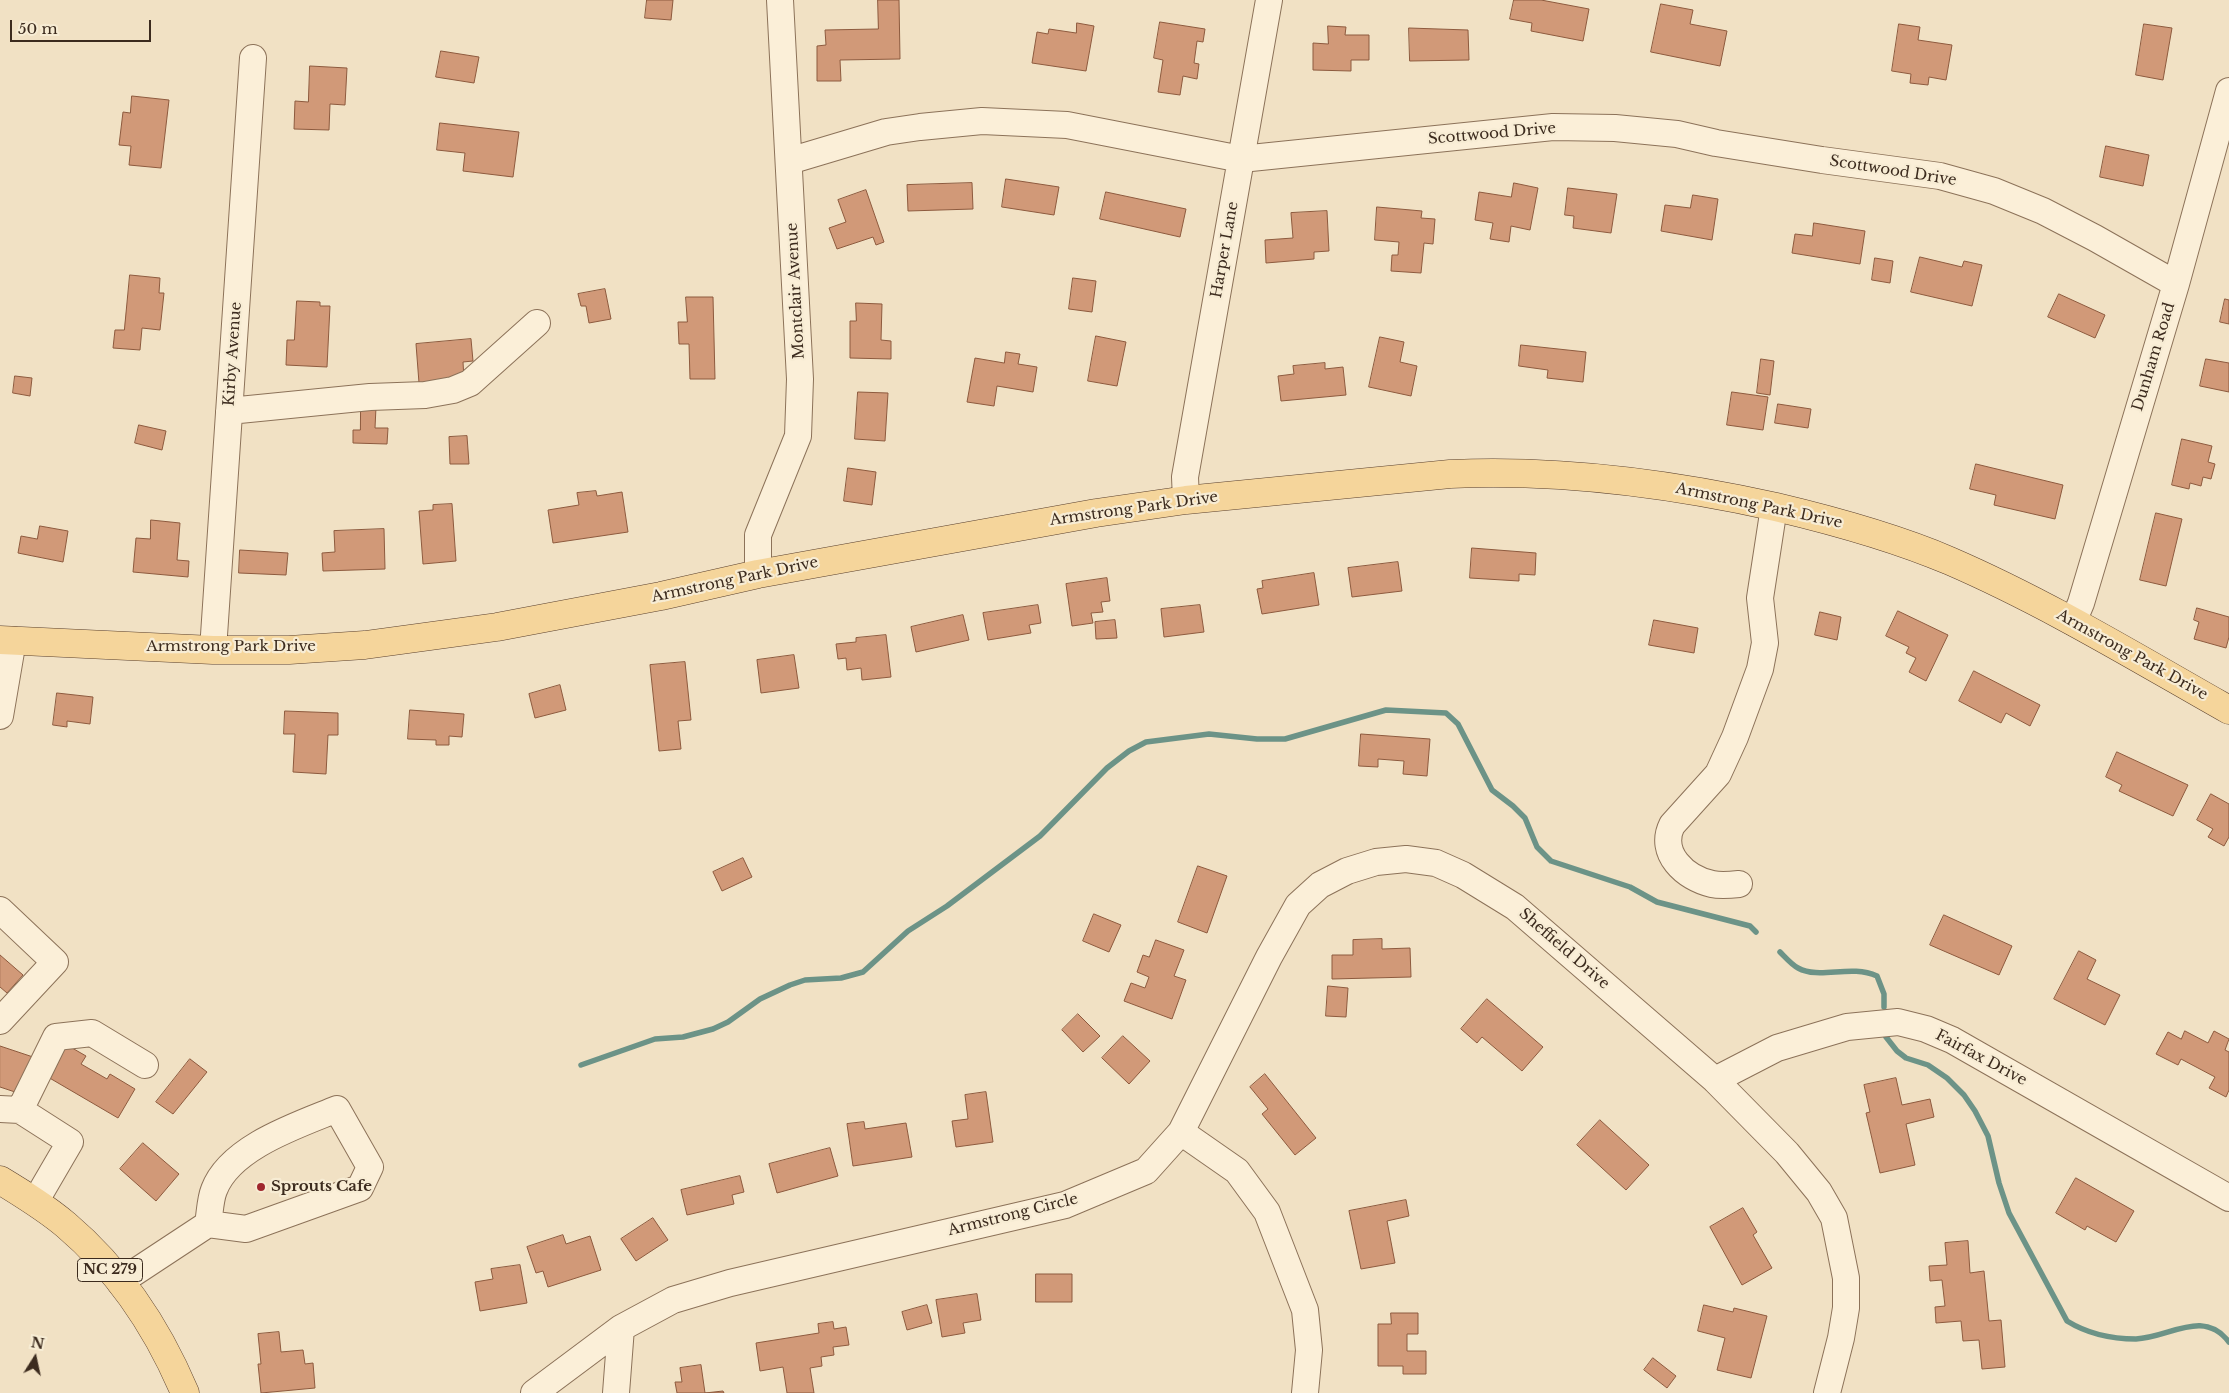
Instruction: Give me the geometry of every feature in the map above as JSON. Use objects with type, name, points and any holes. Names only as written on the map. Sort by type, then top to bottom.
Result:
[{"type":"main road","name":"Armstrong Park Drive","points":[[6,640],[213,650],[289,650],[365,645],[497,627],[660,596],[758,574],[1022,525],[1186,500],[1484,472],[1622,479],[1712,493],[1874,533],[1931,554],[2034,601],[2229,710]]},
{"type":"main road","name":"NC 279","points":[[0,1180],[35,1202],[82,1239],[120,1282],[160,1340],[185,1393]]},
{"type":"street","name":"Montclair Avenue","points":[[758,574],[758,535],[798,436],[800,379],[790,161],[780,0]]},
{"type":"street","name":"Harper Lane","points":[[1186,500],[1185,476],[1269,0]]},
{"type":"street","name":"Kirby Avenue","points":[[213,650],[253,58]]},
{"type":"street","name":"Dunham Road","points":[[2073,622],[2081,603],[2176,284],[2229,91]]},
{"type":"street","name":"Scottwood Drive","points":[[790,161],[886,132],[920,126],[982,121],[1067,125],[1241,160],[1553,127],[1615,128],[1677,134],[1716,143],[1784,154],[1940,176],[1994,191],[2043,211],[2176,284]]},
{"type":"street","points":[[229,412],[370,397],[426,395],[453,390],[470,382],[537,323]]},
{"type":"street","points":[[1739,884],[1713,884],[1699,880],[1687,873],[1673,859],[1669,851],[1668,833],[1672,825],[1718,774],[1735,737],[1760,669],[1765,643],[1760,598],[1774,507]]},
{"type":"street","points":[[0,716],[6,640]]},
{"type":"street","name":"Sheffield Drive","points":[[1181,1132],[1268,957],[1298,905],[1320,885],[1347,871],[1376,862],[1406,859],[1436,863],[1464,875],[1515,907],[1715,1080],[1787,1153],[1819,1192],[1834,1218],[1846,1278],[1846,1308],[1838,1352],[1827,1393]]},
{"type":"street","points":[[0,910],[55,962],[0,1021]]},
{"type":"street","name":"Fairfax Drive","points":[[1715,1080],[1777,1048],[1847,1027],[1898,1022],[1926,1029],[1952,1040],[2229,1198]]},
{"type":"street","points":[[35,1202],[70,1142],[10,1110],[56,1037],[92,1033],[146,1065]]},
{"type":"street","points":[[120,1282],[208,1224],[246,1229],[360,1188],[370,1167],[337,1109],[271,1136],[229,1165],[214,1190],[208,1224]]},
{"type":"street","points":[[1181,1132],[1237,1171],[1267,1212],[1305,1310],[1309,1350],[1306,1393]]},
{"type":"street","name":"Armstrong Circle","points":[[534,1393],[620,1328],[673,1300],[730,1283],[1065,1205],[1146,1171],[1181,1132]]},
{"type":"street","points":[[616,1393],[620,1328]]},
{"type":"building","points":[[647,0],[673,0],[671,20],[645,18]]},
{"type":"building","points":[[878,0],[899,0],[900,59],[840,60],[841,81],[817,81],[817,46],[826,45],[825,30],[878,29]]},
{"type":"building","points":[[1514,0],[1541,0],[1589,9],[1583,41],[1531,31],[1532,23],[1510,19]]},
{"type":"building","points":[[1661,4],[1693,10],[1690,24],[1727,31],[1720,66],[1651,52]]},
{"type":"building","points":[[1160,22],[1205,29],[1203,42],[1197,41],[1194,63],[1199,64],[1197,79],[1183,76],[1180,95],[1158,92],[1163,60],[1154,58]]},
{"type":"building","points":[[1077,23],[1094,26],[1086,71],[1032,63],[1037,32],[1048,34],[1049,29],[1076,33]]},
{"type":"building","points":[[1899,24],[1920,27],[1918,40],[1952,45],[1946,80],[1929,77],[1928,85],[1910,83],[1911,74],[1892,71]]},
{"type":"building","points":[[2144,24],[2172,28],[2163,80],[2136,75]]},
{"type":"building","points":[[1328,26],[1346,27],[1345,35],[1369,35],[1369,60],[1351,60],[1351,71],[1313,70],[1313,43],[1328,44]]},
{"type":"building","points":[[1409,28],[1468,30],[1469,60],[1410,61]]},
{"type":"building","points":[[441,51],[479,57],[474,83],[436,77]]},
{"type":"building","points":[[310,66],[347,68],[345,105],[330,104],[329,130],[294,129],[295,101],[308,102]]},
{"type":"building","points":[[132,96],[169,100],[161,168],[129,165],[131,146],[119,145],[123,112],[130,113]]},
{"type":"building","points":[[440,123],[519,132],[513,177],[463,171],[465,153],[437,150]]},
{"type":"building","points":[[2106,146],[2149,155],[2143,186],[2100,177]]},
{"type":"building","points":[[1006,179],[1059,187],[1054,215],[1002,207]]},
{"type":"building","points":[[972,183],[973,209],[908,211],[907,185]]},
{"type":"building","points":[[1514,183],[1538,188],[1530,230],[1511,226],[1509,242],[1490,239],[1493,223],[1475,220],[1479,192],[1511,197]]},
{"type":"building","points":[[1568,188],[1617,194],[1611,233],[1573,228],[1574,216],[1565,215]]},
{"type":"building","points":[[866,190],[884,242],[876,245],[873,237],[837,249],[829,228],[846,222],[838,200]]},
{"type":"building","points":[[1106,192],[1186,209],[1180,237],[1100,219]]},
{"type":"building","points":[[1693,195],[1718,199],[1712,240],[1661,231],[1665,205],[1690,208]]},
{"type":"building","points":[[1377,207],[1422,211],[1421,218],[1435,219],[1433,244],[1424,243],[1421,273],[1391,271],[1392,255],[1398,255],[1399,242],[1375,240]]},
{"type":"building","points":[[1327,211],[1329,251],[1314,252],[1314,259],[1266,263],[1265,240],[1293,238],[1291,213]]},
{"type":"building","points":[[1814,223],[1865,231],[1860,264],[1792,253],[1795,234],[1812,236]]},
{"type":"building","points":[[1920,257],[1962,267],[1964,261],[1982,265],[1972,306],[1911,292]]},
{"type":"building","points":[[1875,258],[1893,261],[1890,283],[1872,280]]},
{"type":"building","points":[[130,275],[160,278],[159,293],[164,293],[160,330],[142,328],[140,350],[113,348],[115,330],[124,330]]},
{"type":"building","points":[[1073,278],[1096,281],[1092,312],[1069,309]]},
{"type":"building","points":[[605,289],[611,319],[589,323],[586,306],[581,306],[578,294]]},
{"type":"building","points":[[2059,294],[2105,315],[2095,338],[2048,317]]},
{"type":"building","points":[[686,297],[713,297],[715,379],[690,379],[689,344],[679,344],[678,322],[687,322]]},
{"type":"building","points":[[2225,299],[2229,300],[2229,324],[2220,322]]},
{"type":"building","points":[[297,301],[320,302],[320,306],[330,306],[327,367],[286,365],[287,340],[294,340]]},
{"type":"building","points":[[856,303],[882,304],[881,340],[891,341],[891,359],[850,358],[850,321],[856,321]]},
{"type":"building","points":[[1096,336],[1126,342],[1117,386],[1088,381]]},
{"type":"building","points":[[1380,337],[1404,342],[1400,362],[1417,366],[1411,396],[1369,387]]},
{"type":"building","points":[[471,339],[473,361],[463,362],[464,379],[419,383],[416,344]]},
{"type":"building","points":[[1521,345],[1586,352],[1583,382],[1547,378],[1548,370],[1519,366]]},
{"type":"building","points":[[1006,352],[1020,354],[1018,364],[1037,367],[1033,392],[997,386],[994,406],[967,402],[975,358],[1004,363]]},
{"type":"building","points":[[1761,359],[1774,361],[1770,395],[1757,393]]},
{"type":"building","points":[[2206,359],[2229,363],[2229,392],[2200,386]]},
{"type":"building","points":[[1325,363],[1325,369],[1343,367],[1346,395],[1281,401],[1278,376],[1294,374],[1293,366]]},
{"type":"building","points":[[15,376],[32,378],[30,396],[13,393]]},
{"type":"building","points":[[858,392],[888,393],[885,441],[855,439]]},
{"type":"building","points":[[1732,392],[1768,397],[1763,430],[1727,425]]},
{"type":"building","points":[[1778,404],[1811,409],[1808,428],[1775,423]]},
{"type":"building","points":[[361,406],[376,407],[375,428],[388,428],[387,444],[353,443],[353,430],[360,430]]},
{"type":"building","points":[[139,425],[166,431],[162,450],[135,443]]},
{"type":"building","points":[[467,436],[469,464],[450,464],[449,437]]},
{"type":"building","points":[[2182,439],[2212,446],[2208,462],[2215,464],[2211,479],[2203,477],[2201,486],[2190,483],[2189,489],[2172,485]]},
{"type":"building","points":[[1976,464],[2063,485],[2055,519],[1994,505],[1996,495],[1970,489]]},
{"type":"building","points":[[848,468],[876,472],[872,505],[844,501]]},
{"type":"building","points":[[596,491],[597,496],[622,492],[628,532],[553,543],[548,510],[579,505],[577,493]]},
{"type":"building","points":[[452,504],[456,561],[423,564],[419,511],[433,510],[433,505]]},
{"type":"building","points":[[2156,513],[2182,519],[2166,586],[2140,580]]},
{"type":"building","points":[[151,520],[180,523],[177,560],[189,561],[188,577],[133,572],[136,538],[150,539]]},
{"type":"building","points":[[40,526],[68,531],[63,562],[18,553],[21,536],[37,539]]},
{"type":"building","points":[[384,529],[385,569],[323,571],[322,553],[335,552],[334,531]]},
{"type":"building","points":[[1472,548],[1536,553],[1535,575],[1519,574],[1519,581],[1470,578]]},
{"type":"building","points":[[240,550],[288,553],[286,575],[239,573]]},
{"type":"building","points":[[1398,562],[1402,591],[1352,597],[1348,568]]},
{"type":"building","points":[[1314,573],[1319,605],[1262,614],[1257,589],[1263,588],[1262,581]]},
{"type":"building","points":[[1107,578],[1110,601],[1101,602],[1103,612],[1091,613],[1093,623],[1072,626],[1066,584]]},
{"type":"building","points":[[1038,605],[1041,623],[1029,625],[1031,633],[988,640],[983,613]]},
{"type":"building","points":[[1200,605],[1204,632],[1164,637],[1161,609]]},
{"type":"building","points":[[2197,608],[2229,617],[2229,637],[2226,648],[2194,639],[2199,622],[2194,620]]},
{"type":"building","points":[[1898,611],[1948,635],[1926,681],[1909,672],[1916,658],[1906,653],[1909,647],[1886,636]]},
{"type":"building","points":[[1820,612],[1841,617],[1837,640],[1815,635]]},
{"type":"building","points":[[963,615],[969,640],[916,652],[911,627]]},
{"type":"building","points":[[1115,620],[1117,638],[1096,639],[1095,622]]},
{"type":"building","points":[[1654,620],[1698,628],[1694,653],[1649,645]]},
{"type":"building","points":[[886,635],[891,677],[862,680],[861,668],[847,670],[846,658],[838,659],[836,644],[856,642],[856,638]]},
{"type":"building","points":[[794,655],[799,688],[761,693],[757,660]]},
{"type":"building","points":[[685,662],[691,720],[678,721],[681,749],[659,751],[650,665]]},
{"type":"building","points":[[1974,671],[2040,705],[2030,726],[2006,713],[2001,723],[1959,701]]},
{"type":"building","points":[[560,685],[566,710],[535,718],[529,694]]},
{"type":"building","points":[[57,693],[93,697],[90,724],[67,721],[67,727],[53,725]]},
{"type":"building","points":[[410,710],[464,714],[462,737],[449,736],[449,745],[436,745],[436,740],[408,739]]},
{"type":"building","points":[[285,711],[338,713],[338,735],[328,735],[326,774],[293,772],[295,734],[284,734]]},
{"type":"building","points":[[1361,734],[1430,739],[1427,776],[1403,774],[1404,761],[1378,759],[1378,767],[1359,766]]},
{"type":"building","points":[[2117,752],[2188,785],[2173,816],[2119,791],[2122,785],[2106,777]]},
{"type":"building","points":[[2211,794],[2229,804],[2229,837],[2224,846],[2208,837],[2213,829],[2197,820]]},
{"type":"building","points":[[743,858],[752,877],[722,891],[713,872]]},
{"type":"building","points":[[1198,866],[1227,876],[1207,933],[1178,922]]},
{"type":"building","points":[[1094,914],[1121,925],[1109,952],[1083,941]]},
{"type":"building","points":[[1944,915],[2012,946],[1999,975],[1930,945]]},
{"type":"building","points":[[1382,939],[1382,949],[1410,948],[1411,977],[1332,979],[1332,955],[1353,955],[1353,940]]},
{"type":"building","points":[[1156,940],[1184,950],[1174,976],[1186,980],[1172,1019],[1124,1001],[1131,983],[1145,988],[1149,977],[1137,972],[1143,955],[1149,957]]},
{"type":"building","points":[[2079,951],[2096,960],[2087,979],[2120,995],[2105,1025],[2054,999]]},
{"type":"building","points":[[0,955],[23,975],[7,993],[0,987]]},
{"type":"building","points":[[1328,986],[1348,988],[1346,1017],[1326,1016]]},
{"type":"building","points":[[1487,999],[1543,1047],[1522,1071],[1482,1037],[1477,1043],[1461,1029]]},
{"type":"building","points":[[1078,1014],[1100,1036],[1083,1052],[1062,1030]]},
{"type":"building","points":[[2185,1031],[2208,1043],[2214,1031],[2229,1039],[2225,1050],[2229,1052],[2229,1090],[2226,1097],[2209,1088],[2215,1077],[2181,1059],[2178,1065],[2156,1054],[2168,1032],[2181,1039]]},
{"type":"building","points":[[1123,1036],[1150,1061],[1129,1084],[1102,1058]]},
{"type":"building","points":[[60,1041],[86,1056],[81,1064],[107,1079],[110,1074],[135,1089],[118,1118],[41,1073]]},
{"type":"building","points":[[0,1046],[33,1057],[21,1094],[0,1087]]},
{"type":"building","points":[[190,1059],[207,1072],[173,1114],[156,1102]]},
{"type":"building","points":[[1265,1074],[1316,1138],[1295,1155],[1262,1114],[1268,1109],[1250,1087]]},
{"type":"building","points":[[1896,1078],[1902,1105],[1930,1099],[1934,1117],[1906,1124],[1915,1165],[1880,1173],[1866,1113],[1870,1112],[1864,1085]]},
{"type":"building","points":[[986,1092],[993,1142],[956,1147],[952,1121],[968,1119],[965,1095]]},
{"type":"building","points":[[1600,1120],[1649,1165],[1626,1190],[1577,1145]]},
{"type":"building","points":[[864,1122],[865,1129],[906,1123],[912,1157],[853,1166],[847,1124]]},
{"type":"building","points":[[143,1143],[179,1174],[156,1201],[120,1169]]},
{"type":"building","points":[[830,1148],[838,1176],[777,1193],[769,1164]]},
{"type":"building","points":[[740,1176],[744,1192],[732,1195],[734,1204],[687,1215],[681,1190]]},
{"type":"building","points":[[2076,1178],[2134,1211],[2116,1242],[2087,1226],[2085,1230],[2056,1213]]},
{"type":"building","points":[[1406,1200],[1409,1216],[1387,1221],[1395,1263],[1361,1269],[1349,1211]]},
{"type":"building","points":[[1743,1208],[1757,1232],[1753,1235],[1772,1268],[1742,1285],[1710,1227]]},
{"type":"building","points":[[653,1218],[668,1240],[636,1261],[621,1239]]},
{"type":"building","points":[[563,1235],[566,1244],[590,1236],[601,1270],[548,1287],[543,1271],[536,1273],[527,1247]]},
{"type":"building","points":[[1968,1241],[1970,1273],[1984,1271],[1989,1321],[2001,1320],[2005,1367],[1982,1369],[1979,1340],[1963,1341],[1961,1321],[1936,1323],[1935,1307],[1945,1306],[1942,1280],[1930,1281],[1929,1266],[1947,1265],[1945,1243]]},
{"type":"building","points":[[520,1265],[527,1303],[480,1311],[475,1282],[493,1279],[491,1269]]},
{"type":"building","points":[[1036,1274],[1072,1274],[1072,1302],[1036,1302]]},
{"type":"building","points":[[977,1294],[981,1320],[963,1323],[965,1333],[942,1337],[936,1300]]},
{"type":"building","points":[[927,1305],[932,1323],[907,1330],[902,1312]]},
{"type":"building","points":[[1704,1305],[1733,1312],[1734,1308],[1767,1316],[1751,1378],[1717,1370],[1725,1338],[1698,1331]]},
{"type":"building","points":[[1391,1313],[1418,1313],[1418,1334],[1407,1334],[1407,1351],[1426,1351],[1426,1374],[1403,1374],[1403,1366],[1378,1366],[1378,1324],[1391,1324]]},
{"type":"building","points":[[833,1322],[834,1329],[846,1327],[849,1345],[833,1347],[834,1355],[821,1357],[822,1366],[810,1368],[814,1393],[787,1393],[783,1367],[760,1371],[756,1343],[819,1333],[818,1324]]},
{"type":"building","points":[[279,1332],[281,1352],[303,1350],[305,1364],[313,1363],[315,1388],[261,1393],[258,1364],[261,1364],[258,1334]]},
{"type":"building","points":[[1653,1358],[1676,1376],[1667,1388],[1644,1370]]},
{"type":"building","points":[[701,1365],[705,1393],[677,1393],[675,1382],[682,1382],[680,1368]]},
{"type":"building","points":[[723,1391],[724,1393],[705,1393]]},
{"type":"waterway","points":[[581,1065],[655,1039],[683,1037],[713,1029],[728,1022],[760,999],[805,980],[841,978],[863,972],[908,931],[947,906],[1040,836],[1107,768],[1129,751],[1146,742],[1209,734],[1257,739],[1285,739],[1386,710],[1446,713],[1458,724],[1492,790],[1525,818],[1537,847],[1551,861],[1630,887],[1657,902],[1750,926],[1756,932]]},
{"type":"waterway","points":[[1780,952],[1796,967],[1807,971],[1816,973],[1856,971],[1877,976],[1884,994],[1884,1007]]},
{"type":"waterway","points":[[1886,1037],[1897,1051],[1906,1058],[1928,1065],[1947,1078],[1964,1095],[1975,1111],[1988,1136],[1999,1183],[2009,1213],[2067,1321],[2092,1332],[2109,1337],[2127,1339],[2148,1337],[2185,1327],[2208,1327],[2219,1332],[2229,1342]]},
{"type":"place","name":"Sprouts Cafe","points":[[261,1187]]}]
